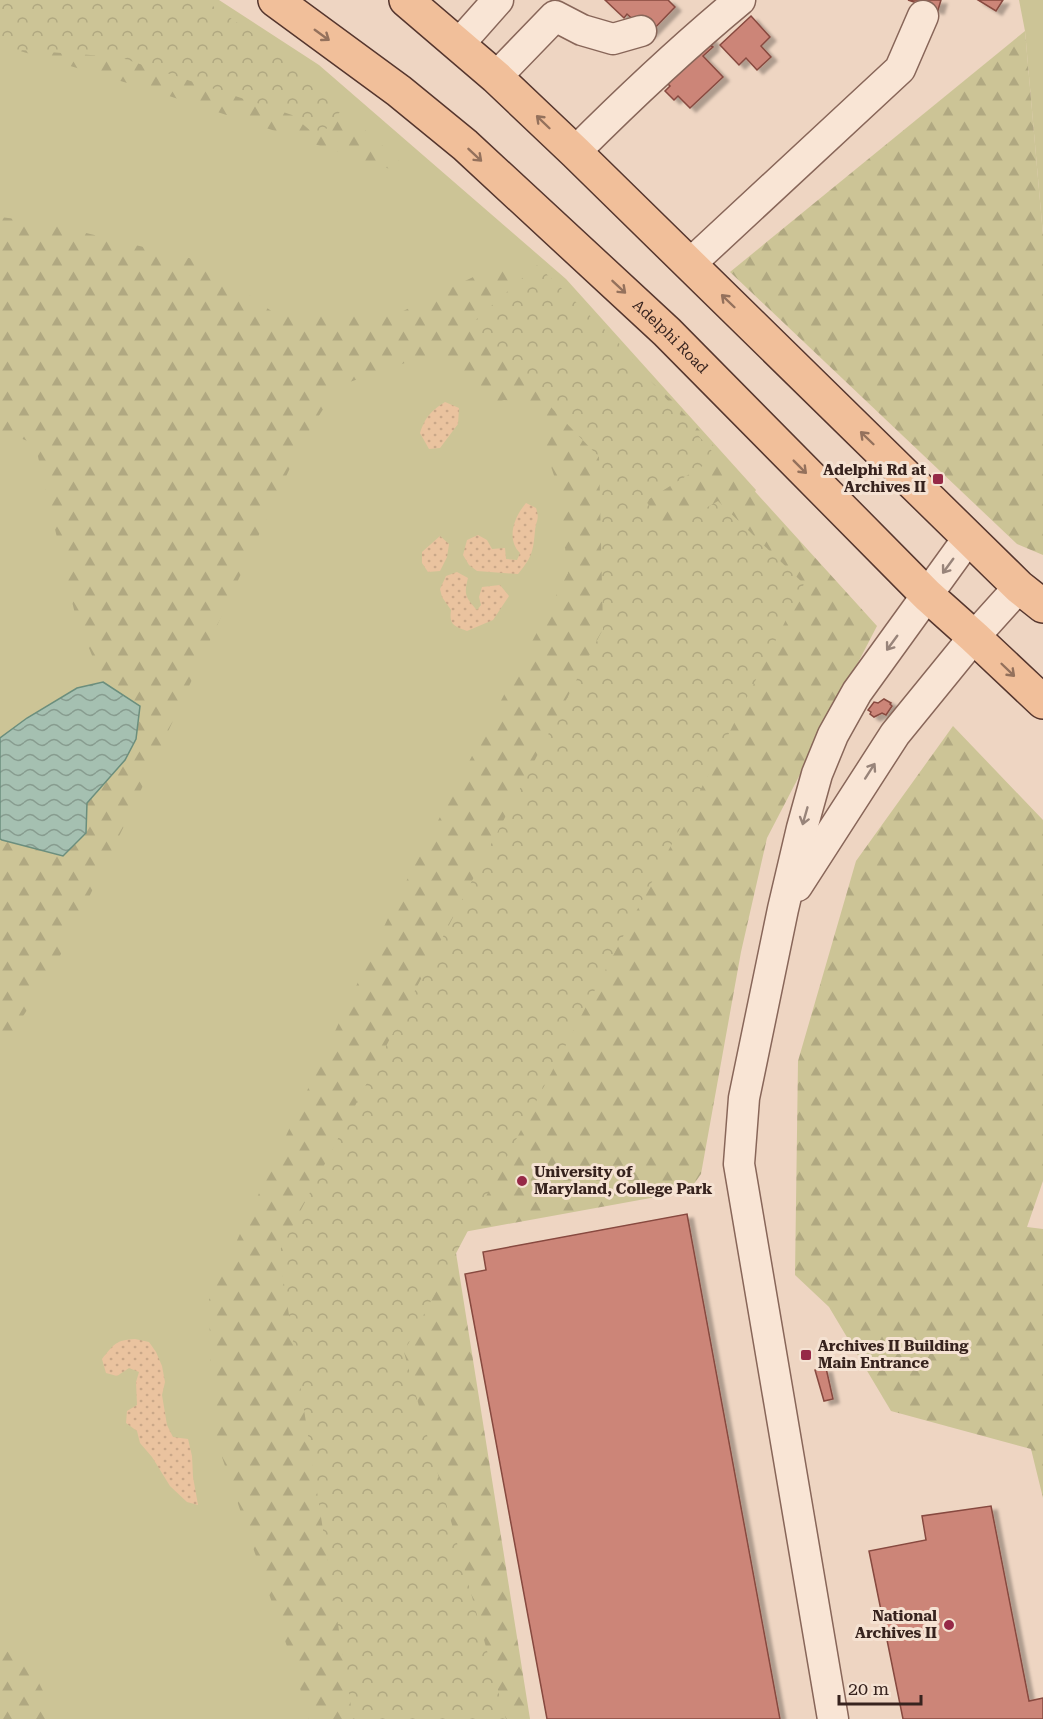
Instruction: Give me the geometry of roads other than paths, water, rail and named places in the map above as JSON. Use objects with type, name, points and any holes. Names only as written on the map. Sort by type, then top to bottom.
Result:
[{"type":"main road","name":"Adelphi Road","points":[[275,0],[399,91],[465,145],[667,332],[927,596],[1043,702]]},
{"type":"main road","points":[[406,0],[496,77],[575,152],[1031,596]]},
{"type":"lane","points":[[459,44],[498,0]]},
{"type":"lane","points":[[575,152],[623,103],[740,0]]},
{"type":"lane","points":[[496,77],[555,16],[582,30],[613,39],[641,31]]},
{"type":"lane","points":[[690,264],[900,69],[923,16]]},
{"type":"lane","points":[[833,1719],[739,1164],[744,1098],[783,909],[817,774],[833,735],[857,692],[969,537]]},
{"type":"lane","points":[[783,909],[889,742],[974,637],[1031,596]]},
{"type":"water","points":[[103,682],[140,706],[136,739],[125,760],[87,803],[86,833],[63,856],[0,839],[0,738],[27,718],[77,688]]},
{"type":"place","name":"Adelphi Rd at Archives II","points":[[938,479]]},
{"type":"place","name":"University of Maryland, College Park","points":[[522,1181]]},
{"type":"place","name":"Archives II Building Main Entrance","points":[[806,1355]]},
{"type":"place","name":"National Archives II","points":[[949,1625]]}]
